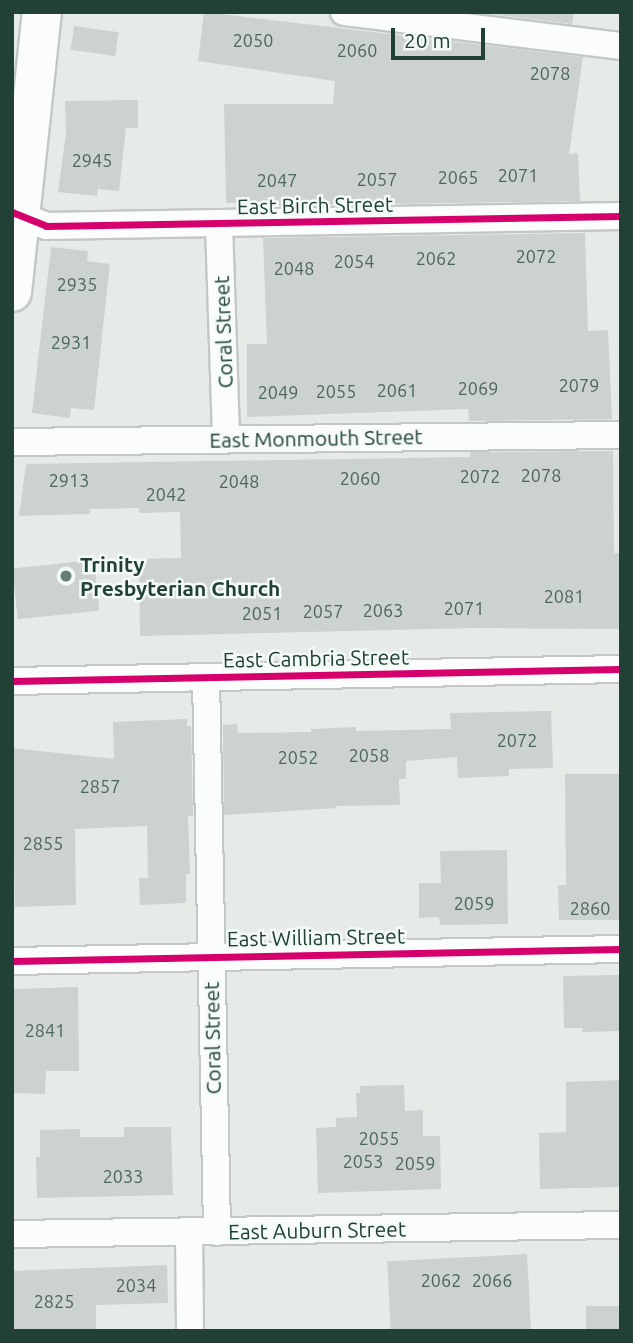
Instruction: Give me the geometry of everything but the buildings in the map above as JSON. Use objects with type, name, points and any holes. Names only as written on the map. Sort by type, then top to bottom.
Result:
[{"type":"main road","points":[[12,292],[16,214],[42,12]]},
{"type":"street","points":[[344,12],[621,46]]},
{"type":"street","name":"East Birch Street","points":[[16,214],[46,226],[621,216]]},
{"type":"street","name":"Coral Street","points":[[219,225],[226,439]]},
{"type":"street","name":"East Monmouth Street","points":[[12,442],[621,435]]},
{"type":"street","name":"East Cambria Street","points":[[12,681],[621,669]]},
{"type":"street","name":"Coral Street","points":[[206,677],[217,1231]]},
{"type":"street","name":"East William Street","points":[[12,961],[621,949]]},
{"type":"street","name":"East Auburn Street","points":[[12,1234],[621,1225]]},
{"type":"street","points":[[188,1232],[190,1331]]},
{"type":"cycle path","points":[[12,212],[46,226],[621,216]]},
{"type":"cycle path","points":[[12,681],[621,669]]},
{"type":"cycle path","points":[[12,961],[621,949]]},
{"type":"place","name":"Trinity Presbyterian Church","points":[[66,576]]}]
